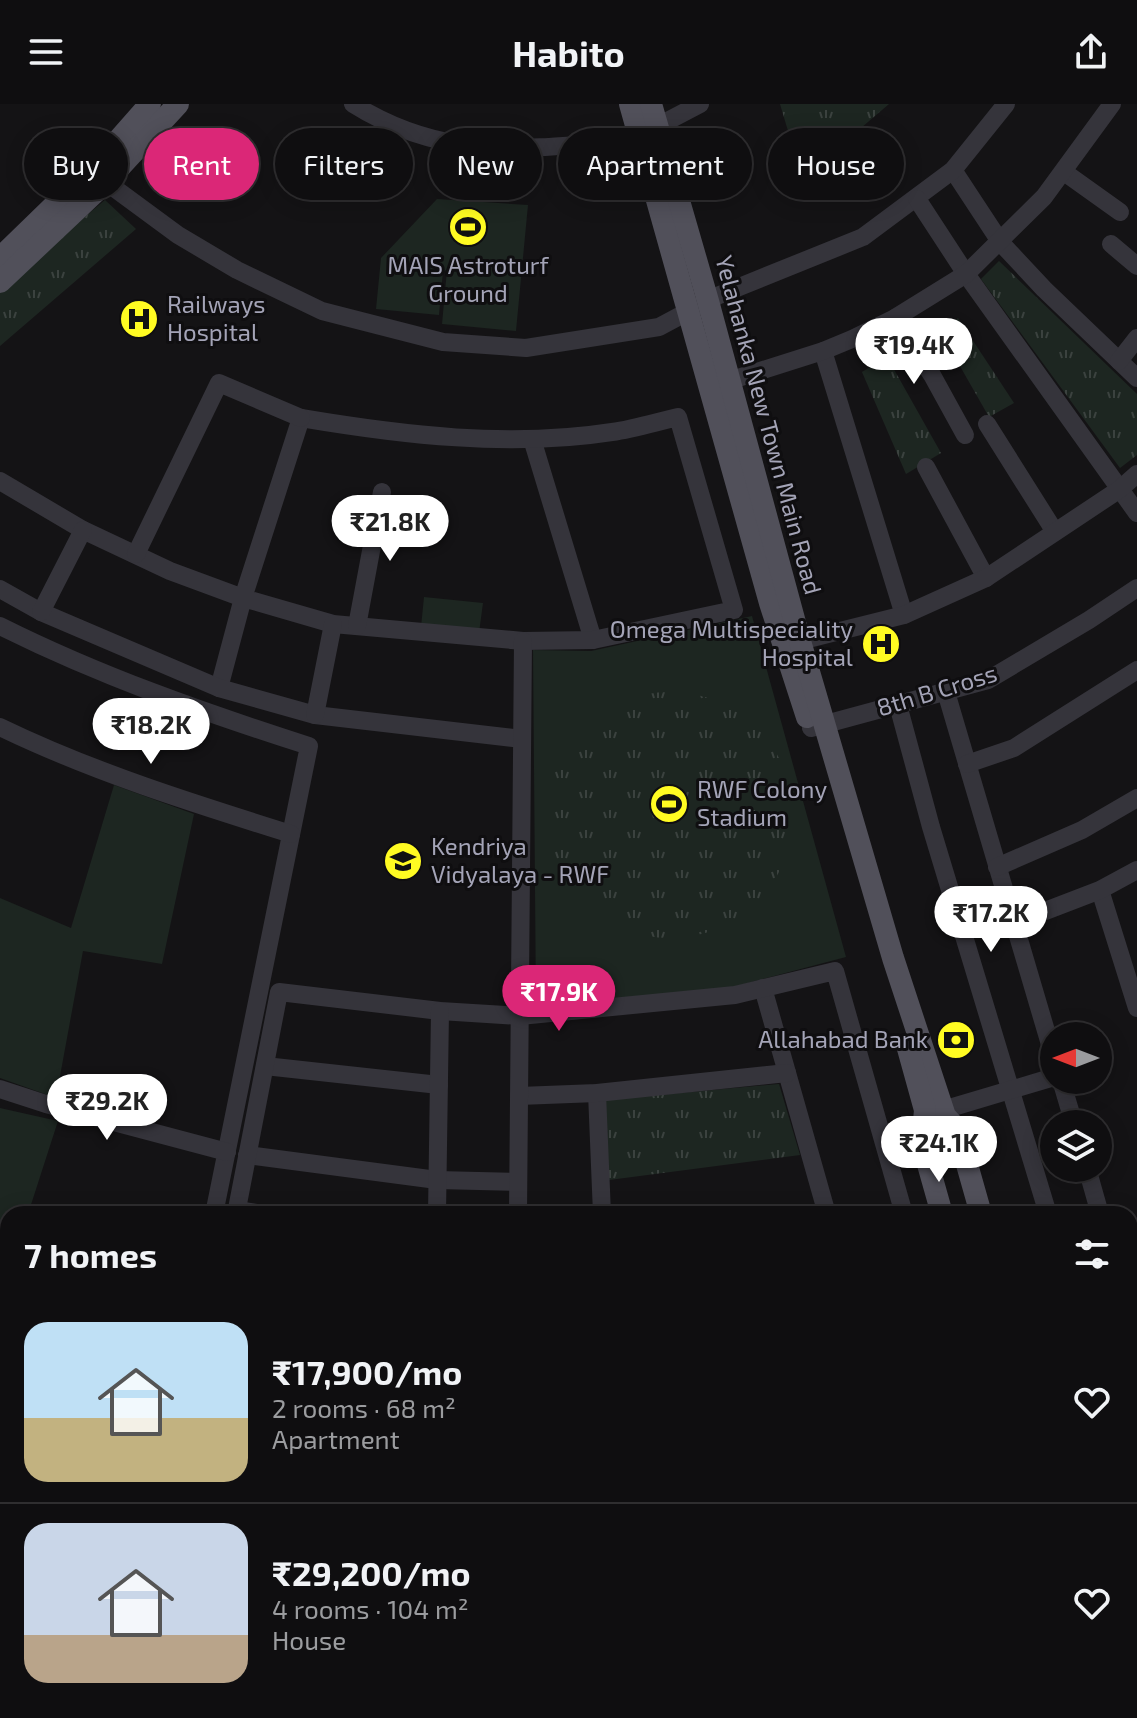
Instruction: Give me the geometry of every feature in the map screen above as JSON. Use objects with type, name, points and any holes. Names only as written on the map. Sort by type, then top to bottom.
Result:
[{"type":"main road","points":[[0,258],[98,163],[150,104]]},
{"type":"main road","points":[[128,158],[178,104]]},
{"type":"main road","name":"Yelahanka New Town Main Road","points":[[630,104],[646,128]]},
{"type":"main road","name":"Yelahanka New Town Main Road","points":[[648,128],[651,104]]},
{"type":"main road","points":[[0,282],[87,200]]},
{"type":"main road","name":"Yelahanka New Town Main Road","points":[[668,200],[719,383],[800,641],[818,725]]},
{"type":"main road","name":"Yelahanka New Town Main Road","points":[[698,306],[695,335],[719,383],[770,603],[818,725],[893,958],[938,1112],[957,1129],[979,1206]]},
{"type":"main road","points":[[938,1112],[954,1206]]},
{"type":"main road","points":[[938,1112],[968,1206]]},
{"type":"main road","name":"Yelahanka New Town Main Road","points":[[938,1112],[922,1143],[940,1206]]},
{"type":"street","points":[[353,104],[369,114],[431,139],[488,148],[558,148]]},
{"type":"street","points":[[654,128],[700,104]]},
{"type":"street","points":[[128,198],[188,241],[237,270],[322,311],[443,342],[526,348],[659,327],[698,306],[863,237],[953,170],[1006,104]]},
{"type":"street","points":[[719,383],[823,351],[895,318],[966,274],[1001,243],[1044,197],[1112,104]]},
{"type":"street","points":[[953,170],[1001,243],[1137,378]]},
{"type":"street","points":[[1064,172],[1120,212]]},
{"type":"street","points":[[917,199],[966,274],[1137,513]]},
{"type":"street","points":[[1111,244],[1137,266]]},
{"type":"street","points":[[895,318],[932,375],[965,435]]},
{"type":"street","points":[[659,327],[695,335]]},
{"type":"street","points":[[1119,361],[1137,338]]},
{"type":"street","points":[[823,351],[904,615]]},
{"type":"street","points":[[0,481],[83,530],[170,571],[243,598],[333,624],[523,641],[593,640],[734,610],[678,417],[613,432],[532,439],[385,432],[301,418],[219,383],[136,554]]},
{"type":"street","points":[[219,688],[243,598],[301,418]]},
{"type":"street","points":[[987,424],[1055,532]]},
{"type":"street","points":[[532,439],[593,640]]},
{"type":"street","points":[[926,467],[986,578]]},
{"type":"street","points":[[800,641],[904,615],[986,578],[1120,489],[1137,474]]},
{"type":"street","points":[[357,626],[382,492]]},
{"type":"street","points":[[41,612],[83,530]]},
{"type":"street","name":"8th B Cross","points":[[818,725],[988,680],[1137,588]]},
{"type":"street","points":[[0,589],[41,612],[219,688],[315,715],[522,739]]},
{"type":"street","points":[[315,715],[333,624]]},
{"type":"street","points":[[0,626],[77,664],[195,709],[309,746],[216,1206]]},
{"type":"street","points":[[518,1206],[523,641]]},
{"type":"street","points":[[967,764],[1014,748],[1137,670]]},
{"type":"street","points":[[946,692],[1043,1022]]},
{"type":"street","points":[[898,705],[931,827],[1046,1206]]},
{"type":"street","points":[[0,727],[45,749],[184,800],[291,834]]},
{"type":"street","points":[[997,867],[1082,830],[1137,798]]},
{"type":"street","points":[[1014,923],[1100,890],[1137,870]]},
{"type":"street","points":[[1100,890],[1137,1008]]},
{"type":"street","points":[[237,1206],[279,992],[440,1011],[520,1016],[735,995],[835,971],[902,1206]]},
{"type":"street","points":[[763,988],[825,1206]]},
{"type":"street","points":[[437,1206],[440,1011]]},
{"type":"street","points":[[265,1066],[439,1085]]},
{"type":"street","points":[[519,1096],[597,1093],[787,1073]]},
{"type":"street","points":[[938,1112],[1040,1081]]},
{"type":"street","points":[[0,1089],[227,1152]]},
{"type":"street","points":[[597,1093],[602,1206]]},
{"type":"street","points":[[247,1155],[437,1180],[518,1182]]},
{"type":"street","points":[[1091,1182],[1098,1206]]},
{"type":"green space","points":[[780,104],[889,104],[861,128],[787,128]]},
{"type":"green space","points":[[105,200],[136,229],[0,346],[0,287]]},
{"type":"green space","points":[[436,200],[528,205],[516,331],[442,324],[447,270],[443,271],[439,315],[376,309],[381,258]]},
{"type":"green space","points":[[999,261],[1137,394],[1137,455],[1120,468],[981,279]]},
{"type":"green space","points":[[958,318],[1014,403],[989,417],[940,331]]},
{"type":"green space","points":[[887,357],[941,453],[906,474],[862,372]]},
{"type":"green space","points":[[424,597],[483,603],[479,633],[421,627]]},
{"type":"green space","name":"RWF Colony Stadium","points":[[752,616],[846,957],[733,987],[536,1006],[533,650],[591,651]]},
{"type":"green space","points":[[670,692],[694,694],[717,701],[739,712],[757,728],[773,746],[784,768],[791,791],[791,839],[784,862],[773,884],[757,902],[739,918],[717,929],[694,936],[670,938],[646,936],[623,929],[601,918],[583,902],[567,884],[556,862],[549,839],[547,815],[549,791],[556,768],[567,746],[583,728],[601,712],[623,701],[646,694]]},
{"type":"green space","points":[[114,785],[194,814],[162,964],[83,951],[56,1098],[0,1078],[0,898],[71,928]]},
{"type":"green space","points":[[779,1084],[800,1155],[609,1180],[604,1100]]},
{"type":"green space","points":[[0,1108],[58,1121],[31,1206],[0,1206]]},
{"type":"place","name":"MAIS Astroturf Ground","points":[[468,227]]},
{"type":"place","name":"Railways Hospital","points":[[139,319]]},
{"type":"place","name":"Omega Multispeciality Hospital","points":[[881,644]]},
{"type":"place","name":"RWF Colony Stadium","points":[[669,804]]},
{"type":"place","name":"Kendriya Vidyalaya - RWF","points":[[403,861]]},
{"type":"place","name":"Allahabad Bank","points":[[956,1040]]}]
